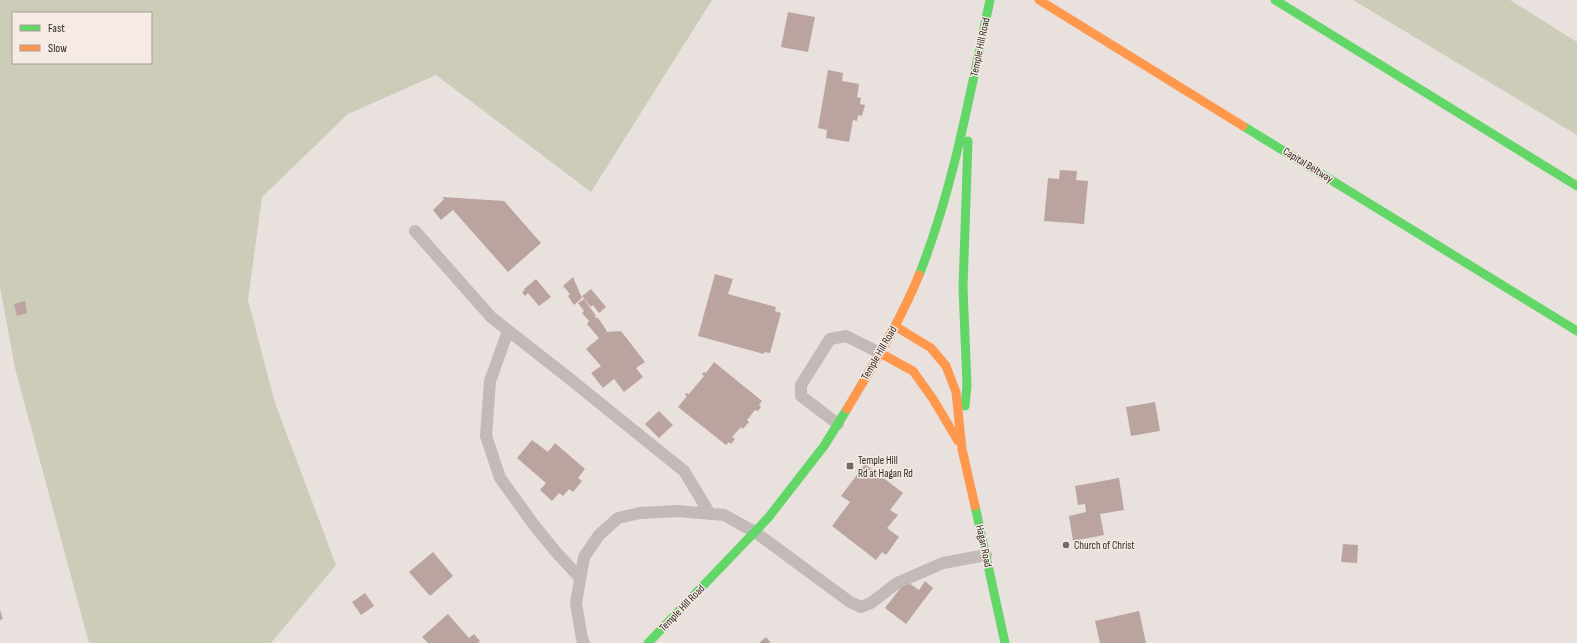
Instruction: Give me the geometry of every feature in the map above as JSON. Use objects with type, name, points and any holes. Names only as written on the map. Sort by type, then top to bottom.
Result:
[{"type":"main road","name":"Temple Hill Road","points":[[648,643],[756,532],[819,452],[838,424],[909,300],[933,239],[969,104],[990,0]]},
{"type":"main road","name":"Capital Beltway","points":[[1039,0],[1577,331]]},
{"type":"main road","points":[[1275,0],[1577,186]]},
{"type":"main road","points":[[962,449],[967,385],[963,288],[969,104]]},
{"type":"main road","name":"Hagan Road","points":[[895,326],[931,348],[946,366],[956,392],[962,449],[1005,643]]},
{"type":"main road","name":"Hagan Road","points":[[880,352],[913,371],[933,398],[962,449]]},
{"type":"lane","points":[[415,231],[491,317],[684,471],[710,514]]},
{"type":"lane","points":[[508,331],[490,381],[486,436],[500,478],[538,530],[580,578]]},
{"type":"lane","points":[[838,424],[801,396],[801,385],[830,339],[846,336],[880,352]]},
{"type":"lane","points":[[584,643],[576,603],[584,557],[599,535],[618,518],[640,513],[676,511],[724,515],[756,532],[850,602],[861,607],[871,603],[897,583],[943,563],[986,554]]},
{"type":"green space","points":[[0,0],[712,0],[591,192],[436,75],[348,114],[262,197],[248,300],[275,403],[336,565],[271,643],[89,643],[15,368],[0,287]]},
{"type":"green space","points":[[1353,0],[1510,0],[1577,42],[1577,135]]},
{"type":"building","points":[[788,12],[815,17],[808,52],[781,47]]},
{"type":"building","points":[[828,70],[843,73],[842,81],[859,84],[857,97],[861,98],[860,104],[865,105],[862,116],[858,115],[857,121],[853,120],[849,142],[826,138],[827,130],[818,128]]},
{"type":"building","points":[[1060,170],[1077,171],[1076,180],[1088,181],[1084,224],[1044,221],[1048,178],[1059,179]]},
{"type":"building","points":[[442,197],[504,201],[541,243],[508,272],[453,210],[441,220],[433,210],[444,199]]},
{"type":"building","points":[[715,274],[733,279],[728,294],[776,307],[775,311],[781,313],[770,353],[764,352],[764,354],[698,336]]},
{"type":"building","points":[[573,277],[582,298],[574,305],[568,296],[570,294],[563,286]]},
{"type":"building","points":[[536,279],[551,297],[539,306],[528,293],[525,296],[522,292]]},
{"type":"building","points":[[591,289],[606,307],[599,313],[593,305],[591,307],[582,296]]},
{"type":"building","points":[[584,299],[596,316],[594,317],[598,318],[607,331],[606,332],[621,331],[645,362],[636,368],[643,377],[624,392],[614,379],[603,388],[591,373],[601,366],[586,349],[599,338],[587,324],[589,321],[582,313],[584,311],[578,303]]},
{"type":"building","points":[[25,301],[27,313],[17,316],[14,304]]},
{"type":"building","points":[[714,362],[762,401],[759,405],[761,407],[758,411],[755,410],[747,420],[749,422],[743,429],[741,427],[732,437],[735,439],[731,444],[729,442],[726,445],[678,407],[687,396],[685,395],[686,393],[689,394],[704,376],[702,374],[704,372],[706,373]]},
{"type":"building","points":[[1155,402],[1160,431],[1131,436],[1126,407]]},
{"type":"building","points":[[659,411],[673,425],[659,438],[645,424]]},
{"type":"building","points":[[532,440],[548,452],[555,443],[585,469],[578,478],[582,481],[573,492],[569,489],[563,496],[559,493],[552,501],[540,490],[546,483],[517,458]]},
{"type":"building","points":[[865,464],[903,493],[890,510],[898,515],[887,528],[899,537],[886,555],[882,552],[876,560],[832,526],[850,502],[841,496]]},
{"type":"building","points":[[1119,478],[1124,510],[1100,514],[1104,535],[1073,541],[1069,516],[1086,512],[1085,504],[1078,505],[1075,486]]},
{"type":"building","points":[[1343,544],[1358,545],[1357,563],[1341,562]]},
{"type":"building","points":[[433,552],[453,576],[430,596],[409,572]]},
{"type":"building","points":[[906,581],[919,590],[925,581],[933,588],[906,624],[885,608]]},
{"type":"building","points":[[365,593],[374,606],[361,615],[352,602]]},
{"type":"building","points":[[0,610],[3,619],[0,620]]},
{"type":"building","points":[[1139,611],[1146,643],[1100,643],[1095,621]]},
{"type":"building","points":[[448,614],[469,638],[474,634],[480,641],[478,643],[428,643],[422,637]]},
{"type":"building","points":[[766,637],[771,643],[759,643]]},
{"type":"traffic: fast","points":[[919,275],[952,174],[990,0]]},
{"type":"traffic: fast","points":[[1275,0],[1577,186]]},
{"type":"traffic: fast","points":[[1243,126],[1577,331]]},
{"type":"traffic: fast","points":[[965,406],[967,385],[963,288],[968,141]]},
{"type":"traffic: fast","points":[[648,643],[768,518],[824,446],[847,409]]},
{"type":"traffic: fast","points":[[975,506],[1005,643]]},
{"type":"traffic: slow","points":[[1039,0],[1243,126]]},
{"type":"traffic: slow","points":[[847,409],[895,326],[919,275]]},
{"type":"traffic: slow","points":[[895,326],[931,348],[946,366],[956,392],[962,449],[975,506]]},
{"type":"traffic: slow","points":[[880,353],[913,371],[933,399],[958,441]]},
{"type":"place","name":"Temple Hill Rd at Hagan Rd","points":[[850,466]]},
{"type":"place","name":"Church of Christ","points":[[1066,545]]}]
